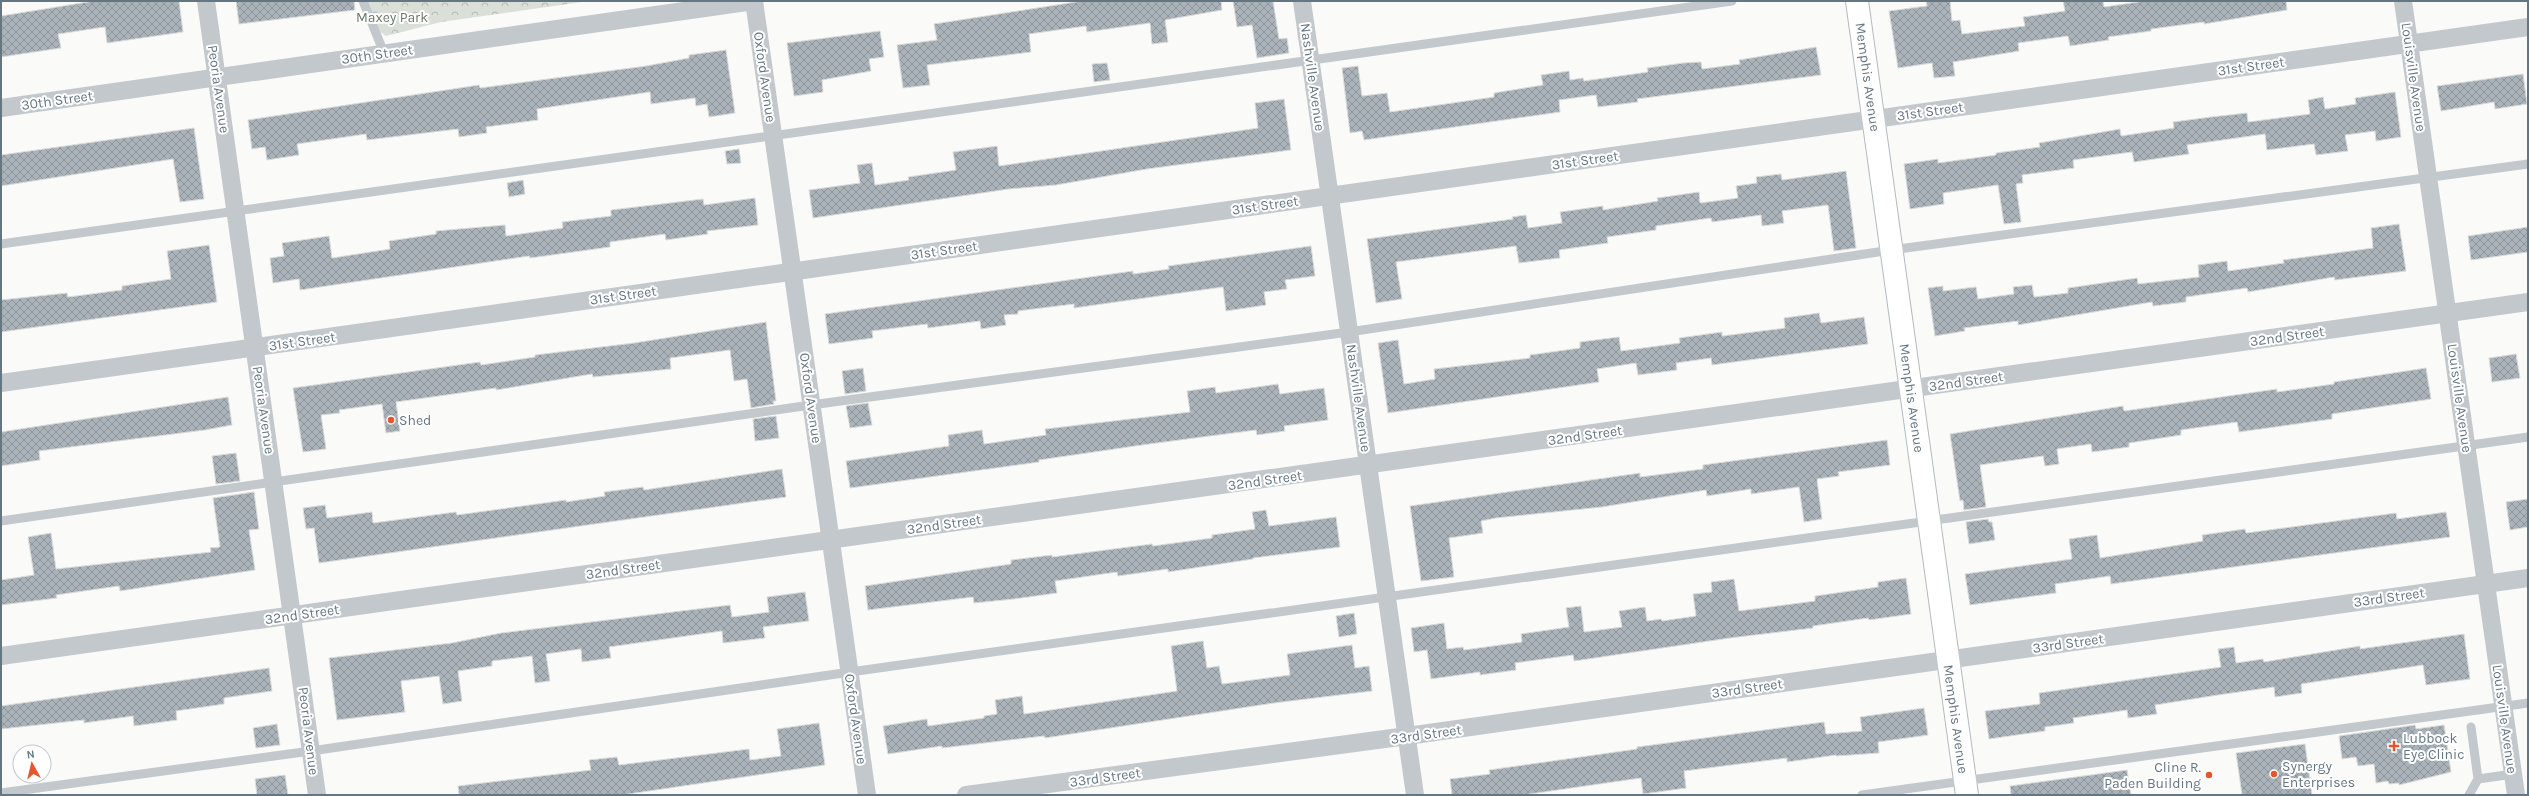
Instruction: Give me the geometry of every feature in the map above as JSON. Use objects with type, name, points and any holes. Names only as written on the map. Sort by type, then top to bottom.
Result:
[{"type":"street","name":"Peoria Avenue","points":[[206,1],[256,347],[317,795]]},
{"type":"street","name":"30th Street","points":[[1,108],[217,76],[754,1]]},
{"type":"street","name":"Oxford Avenue","points":[[754,1],[867,795]]},
{"type":"street","name":"Nashville Avenue","points":[[1302,1],[1415,795]]},
{"type":"street","name":"Memphis Avenue","points":[[1857,1],[1966,788]]},
{"type":"street","name":"Louisville Avenue","points":[[2403,1],[2516,795]]},
{"type":"street","name":"31st Street","points":[[1,383],[2528,27]]},
{"type":"street","name":"32nd Street","points":[[1,656],[2528,302]]},
{"type":"street","name":"33rd Street","points":[[966,795],[1407,736],[2528,578]]},
{"type":"lane","points":[[363,1],[384,53]]},
{"type":"lane","points":[[1,244],[1732,1]]},
{"type":"lane","points":[[1,520],[275,483],[812,405],[1349,332],[1892,250],[2429,179],[2528,164]]},
{"type":"lane","points":[[1,794],[311,751],[850,672],[2528,437]]},
{"type":"lane","points":[[1862,795],[1966,788],[2528,702]]},
{"type":"lane","points":[[2469,795],[2478,779],[2471,727]]},
{"type":"lane","points":[[2478,779],[2513,774]]},
{"type":"green space","name":"Maxey Park","points":[[367,1],[589,1],[441,22],[386,36],[379,31]]},
{"type":"building","points":[[94,1],[179,1],[183,32],[107,43],[105,27],[58,34],[61,48],[1,57],[1,16]]},
{"type":"building","points":[[236,1],[354,1],[355,10],[239,24]]},
{"type":"building","points":[[1082,1],[1221,1],[1222,10],[1165,20],[1168,42],[1152,44],[1150,23],[1087,32],[1086,26],[1029,34],[1031,52],[927,65],[930,85],[903,88],[897,45],[937,40],[934,24]]},
{"type":"building","points":[[1233,1],[1273,1],[1279,39],[1287,38],[1289,53],[1257,58],[1252,25],[1237,27]]},
{"type":"building","points":[[1926,1],[1950,1],[1952,21],[1960,20],[1962,34],[2025,26],[2023,17],[2065,11],[2063,1],[2103,1],[2104,7],[2145,1],[2286,1],[2287,10],[2204,24],[2204,22],[2151,29],[2151,31],[2108,37],[2109,40],[2070,46],[2068,36],[2018,43],[2019,51],[1953,62],[1955,76],[1934,78],[1932,63],[1898,68],[1889,11],[1927,6]]},
{"type":"building","points":[[880,31],[884,57],[869,59],[871,71],[822,80],[823,92],[794,96],[787,43]]},
{"type":"building","points":[[1816,47],[1821,75],[1637,99],[1638,102],[1598,107],[1596,95],[1559,100],[1560,112],[1364,140],[1362,131],[1350,133],[1342,68],[1358,66],[1362,96],[1387,93],[1390,112],[1494,97],[1494,93],[1543,85],[1541,75],[1569,71],[1570,80],[1583,78],[1584,81],[1648,72],[1647,68],[1683,63],[1701,62],[1702,69],[1740,64],[1739,60]]},
{"type":"building","points":[[726,50],[735,113],[709,117],[707,104],[696,106],[695,98],[651,104],[650,92],[537,109],[538,120],[486,127],[487,133],[459,137],[458,129],[367,140],[366,134],[297,144],[299,155],[267,160],[265,147],[252,149],[248,120],[479,85],[480,88],[646,66],[689,58],[689,55]]},
{"type":"building","points":[[1107,63],[1110,80],[1094,82],[1092,64]]},
{"type":"building","points":[[2523,74],[2527,104],[2495,109],[2494,102],[2441,111],[2437,86]]},
{"type":"building","points":[[2395,92],[2401,137],[2376,141],[2375,131],[2345,135],[2348,151],[2316,155],[2314,144],[2267,150],[2265,134],[2187,145],[2189,154],[2134,162],[2132,152],[2073,160],[2074,168],[2022,175],[2023,183],[2016,184],[2021,222],[2004,224],[1998,185],[1943,193],[1944,204],[1910,209],[1904,164],[1938,159],[1938,163],[1996,155],[1996,153],[2040,147],[2039,143],[2120,129],[2121,136],[2174,128],[2173,122],[2211,117],[2247,113],[2248,122],[2310,114],[2308,100],[2323,97],[2325,109],[2356,104],[2355,98]]},
{"type":"building","points":[[1284,99],[1291,150],[1147,169],[1056,185],[1009,189],[813,218],[809,190],[860,183],[857,165],[872,163],[875,185],[909,180],[908,177],[956,170],[953,152],[997,146],[999,166],[1258,128],[1255,103]]},
{"type":"building","points":[[194,128],[204,199],[180,202],[173,159],[1,186],[1,155]]},
{"type":"building","points":[[739,149],[741,163],[727,164],[725,151]]},
{"type":"building","points":[[1846,171],[1856,248],[1834,251],[1828,205],[1782,211],[1784,223],[1762,226],[1761,215],[1712,222],[1711,218],[1656,226],[1656,230],[1607,237],[1608,243],[1559,250],[1560,258],[1519,263],[1516,246],[1396,262],[1402,299],[1376,303],[1367,239],[1513,219],[1512,217],[1526,215],[1528,228],[1562,223],[1560,212],[1603,206],[1603,210],[1658,201],[1657,198],[1699,192],[1700,203],[1738,198],[1736,186],[1757,183],[1756,177],[1781,174],[1782,180]]},
{"type":"building","points":[[523,180],[525,194],[509,197],[507,183]]},
{"type":"building","points":[[755,198],[758,225],[707,231],[708,234],[666,240],[665,234],[610,242],[610,247],[530,258],[529,256],[300,290],[299,279],[273,283],[270,258],[284,256],[282,243],[329,236],[332,258],[390,249],[389,241],[436,234],[436,231],[505,225],[506,236],[563,228],[562,222],[611,216],[611,210],[703,199],[704,205]]},
{"type":"building","points":[[2399,224],[2406,271],[2335,280],[2334,277],[2248,292],[2247,288],[2186,297],[2186,302],[2153,306],[2152,302],[2018,325],[2018,321],[1964,328],[1965,331],[1935,336],[1928,288],[1943,286],[1943,291],[1976,287],[1978,299],[2014,294],[2013,287],[2032,285],[2034,297],[2068,293],[2068,288],[2137,278],[2138,284],[2199,277],[2198,265],[2227,261],[2228,271],[2284,263],[2283,260],[2373,248],[2371,228]]},
{"type":"building","points":[[2528,227],[2528,252],[2471,260],[2468,236]]},
{"type":"building","points":[[209,245],[217,302],[1,332],[1,300],[67,293],[68,297],[122,290],[122,286],[171,279],[167,251]]},
{"type":"building","points":[[1311,246],[1315,276],[1285,280],[1287,289],[1264,292],[1266,305],[1226,311],[1223,287],[1074,308],[1074,304],[1018,311],[1018,314],[1004,315],[1006,325],[981,329],[980,321],[928,328],[927,324],[872,331],[873,338],[829,344],[825,314],[1133,271],[1133,274],[1169,269],[1168,266]]},
{"type":"building","points":[[1819,313],[1821,323],[1864,317],[1868,344],[1712,365],[1711,358],[1676,363],[1677,370],[1638,375],[1636,363],[1597,369],[1599,382],[1388,413],[1378,343],[1398,340],[1404,384],[1435,379],[1434,369],[1530,358],[1530,355],[1580,348],[1580,342],[1619,337],[1621,351],[1680,343],[1679,338],[1722,332],[1722,336],[1785,328],[1784,318]]},
{"type":"building","points":[[766,322],[776,401],[773,401],[774,404],[751,408],[747,379],[734,381],[730,350],[670,358],[671,369],[593,377],[592,374],[496,390],[496,388],[396,402],[400,431],[386,433],[382,404],[339,410],[340,413],[321,415],[326,449],[303,452],[293,388],[480,362],[481,365],[535,357],[535,355],[634,343]]},
{"type":"building","points":[[2516,354],[2520,378],[2492,382],[2489,358]]},
{"type":"building","points":[[863,368],[866,391],[845,394],[842,371]]},
{"type":"building","points":[[2426,368],[2431,399],[2332,414],[2332,419],[2239,432],[2237,422],[2181,430],[2181,435],[2129,443],[2129,447],[2092,452],[2091,444],[2057,449],[2059,464],[2045,466],[2043,456],[1980,465],[1986,507],[1964,510],[1963,500],[1960,501],[1950,434],[2123,406],[2124,411],[2277,389],[2277,392]]},
{"type":"building","points":[[1278,384],[1280,394],[1324,388],[1328,420],[1284,426],[1285,431],[1257,435],[1256,430],[1149,444],[1039,460],[1039,462],[850,488],[846,461],[949,446],[948,435],[982,430],[984,444],[1046,435],[1045,429],[1190,412],[1187,391],[1215,387],[1216,393]]},
{"type":"building","points":[[228,397],[232,425],[205,430],[39,451],[40,460],[1,466],[1,432]]},
{"type":"building","points":[[868,403],[872,425],[850,428],[846,406]]},
{"type":"building","points":[[776,416],[779,438],[755,441],[753,419]]},
{"type":"building","points":[[1887,440],[1890,465],[1838,472],[1839,476],[1817,479],[1822,519],[1804,522],[1799,487],[1751,494],[1751,489],[1707,496],[1706,490],[1602,507],[1496,518],[1481,521],[1483,533],[1449,538],[1454,577],[1421,581],[1410,506],[1640,473],[1640,477],[1703,469],[1703,465]]},
{"type":"building","points":[[236,453],[240,481],[216,484],[212,456]]},
{"type":"building","points":[[782,469],[786,497],[319,563],[314,528],[306,529],[303,508],[325,505],[327,518],[372,512],[373,523],[456,512],[457,515],[566,500],[566,502],[605,496],[604,492],[643,487],[644,490]]},
{"type":"building","points":[[254,492],[259,529],[249,530],[255,570],[120,591],[119,586],[56,595],[57,598],[1,605],[1,580],[34,575],[28,537],[51,533],[56,569],[211,552],[210,548],[220,547],[213,498]]},
{"type":"building","points":[[2528,499],[2528,527],[2510,530],[2506,502]]},
{"type":"building","points":[[1266,510],[1269,526],[1336,517],[1340,547],[1253,558],[1168,572],[1168,569],[1118,576],[1117,572],[1055,581],[1057,593],[1014,599],[974,603],[973,597],[868,610],[865,586],[1011,564],[1011,560],[1052,555],[1052,557],[1152,544],[1153,546],[1212,538],[1212,535],[1255,529],[1252,512]]},
{"type":"building","points":[[2446,512],[2450,537],[2111,584],[2110,576],[2055,584],[2056,593],[1970,605],[1965,574],[2072,559],[2069,539],[2097,535],[2100,558],[2203,541],[2202,535],[2245,529],[2246,533],[2396,513],[2397,519]]},
{"type":"building","points":[[1988,519],[1989,522],[1992,522],[1995,540],[1969,544],[1966,522]]},
{"type":"building","points":[[1906,578],[1911,614],[1869,620],[1868,618],[1813,626],[1813,628],[1730,638],[1574,661],[1573,655],[1515,663],[1516,670],[1480,675],[1480,672],[1431,679],[1427,650],[1414,652],[1411,628],[1444,623],[1447,649],[1463,647],[1464,650],[1522,642],[1521,634],[1569,627],[1566,608],[1581,606],[1584,632],[1622,627],[1619,611],[1645,607],[1647,621],[1661,619],[1662,621],[1696,616],[1693,594],[1712,592],[1711,582],[1734,579],[1739,611],[1815,601],[1815,596],[1878,587],[1878,582]]},
{"type":"building","points":[[805,592],[809,621],[763,627],[765,638],[723,643],[722,631],[609,647],[611,658],[582,662],[581,649],[546,654],[550,681],[535,683],[532,656],[492,661],[492,666],[458,671],[462,701],[443,704],[439,676],[401,681],[405,712],[337,720],[329,658],[452,643],[501,633],[730,605],[732,617],[769,612],[767,597]]},
{"type":"building","points":[[1354,613],[1357,634],[1339,637],[1336,616]]},
{"type":"building","points":[[2464,634],[2470,679],[2426,685],[2423,665],[2301,684],[2302,693],[2275,697],[2274,687],[2218,695],[2155,705],[2157,714],[2128,718],[2127,710],[2073,718],[2074,723],[2045,727],[2045,731],[1989,739],[1985,711],[2040,704],[2039,693],[2221,667],[2218,649],[2234,647],[2236,663],[2263,659],[2264,662],[2360,646],[2360,649]]},
{"type":"building","points":[[1203,641],[1207,668],[1219,666],[1222,684],[1290,675],[1287,654],[1352,645],[1355,668],[1369,666],[1372,691],[1274,703],[1045,738],[1044,736],[942,748],[942,746],[888,754],[883,726],[927,719],[928,726],[984,718],[984,716],[997,714],[995,700],[1022,696],[1024,714],[1177,691],[1171,646]]},
{"type":"building","points":[[269,668],[272,691],[224,698],[224,704],[176,711],[177,720],[134,726],[133,716],[84,723],[84,720],[1,729],[1,706]]},
{"type":"building","points":[[1924,708],[1928,735],[1878,742],[1879,753],[1836,755],[1787,762],[1787,758],[1684,771],[1686,788],[1643,794],[1641,778],[1523,795],[1452,795],[1450,779],[1490,774],[1489,770],[1637,749],[1637,747],[1824,722],[1826,734],[1862,731],[1860,717]]},
{"type":"building","points":[[819,723],[825,765],[622,795],[459,795],[458,786],[591,770],[589,760],[617,757],[619,765],[749,749],[750,760],[781,756],[777,729]]},
{"type":"building","points":[[277,724],[280,745],[256,748],[253,728]]},
{"type":"building","name":"Lubbock Eye Clinic","points":[[2415,725],[2416,729],[2444,725],[2451,772],[2399,785],[2399,783],[2389,784],[2388,781],[2376,783],[2374,764],[2358,766],[2356,757],[2342,759],[2339,736]]},
{"type":"building","name":"Synergy Enterprises","points":[[2305,744],[2312,795],[2242,795],[2236,753]]},
{"type":"building","points":[[2127,770],[2131,795],[2011,795],[2010,786]]},
{"type":"building","points":[[285,775],[288,795],[257,795],[255,779]]},
{"type":"place","name":"Shed","points":[[391,420]]},
{"type":"place","name":"Lubbock Eye Clinic","points":[[2394,746]]},
{"type":"place","name":"Synergy Enterprises","points":[[2274,774]]},
{"type":"place","name":"Cline R. Paden Building","points":[[2209,775]]}]
